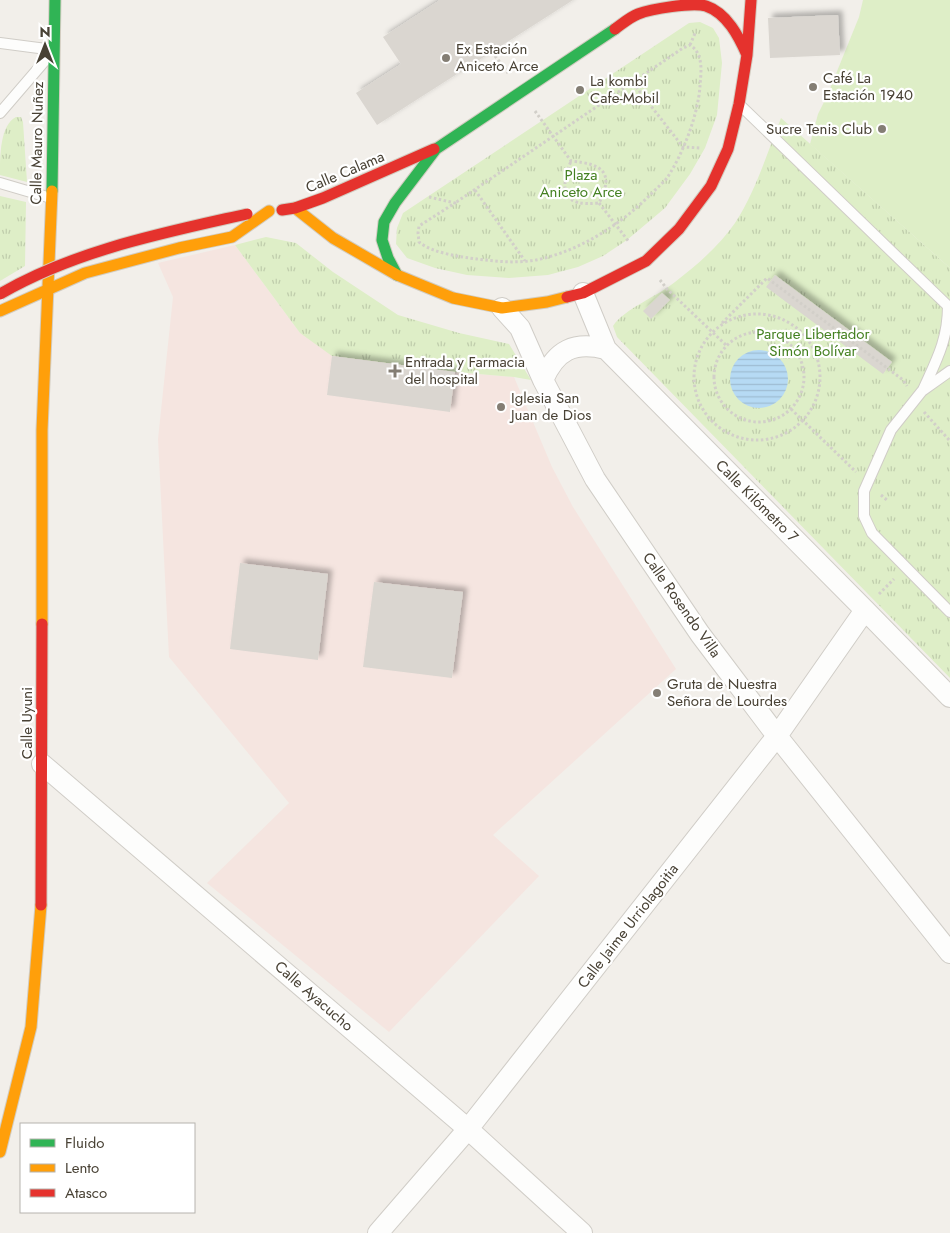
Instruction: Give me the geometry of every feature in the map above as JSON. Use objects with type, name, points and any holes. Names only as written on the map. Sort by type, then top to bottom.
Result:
[{"type":"main road","name":"Calle Mauro Nuñez","points":[[48,290],[52,198],[55,0]]},
{"type":"main road","points":[[653,0],[637,14],[436,149],[395,202],[384,222],[382,240],[388,258],[397,275],[453,298],[502,308],[547,302],[582,293],[646,261],[679,229],[711,186],[728,149],[739,104],[747,56],[751,0]]},
{"type":"main road","points":[[637,14],[680,5],[706,6],[722,16],[739,36],[747,56]]},
{"type":"main road","name":"Calle Calama","points":[[295,208],[323,198],[436,149]]},
{"type":"main road","points":[[0,294],[29,278],[69,262],[147,237],[248,214],[295,208]]},
{"type":"main road","name":"Calle Calama","points":[[295,208],[333,238],[397,275]]},
{"type":"main road","points":[[0,311],[85,274],[179,248],[232,237],[269,211]]},
{"type":"main road","name":"Calle Uyuni","points":[[0,1152],[31,1027],[42,893],[42,430],[48,290]]},
{"type":"street","name":"Calle Kilómetro 7","points":[[582,293],[606,349],[950,697]]},
{"type":"street","name":"Calle Rosendo Villa","points":[[502,308],[520,328],[542,380],[595,479],[700,634],[777,736],[950,953]]},
{"type":"street","points":[[542,380],[550,364],[561,353],[575,347],[596,346],[606,349]]},
{"type":"street","name":"Calle Jaime Urriolagoitia","points":[[378,1233],[468,1129],[777,736],[866,610]]},
{"type":"street","name":"Calle Ayacucho","points":[[42,764],[468,1129],[582,1233]]},
{"type":"lane","points":[[0,43],[54,50]]},
{"type":"lane","points":[[0,113],[54,50]]},
{"type":"lane","points":[[739,104],[949,307],[948,325],[942,346],[919,395],[891,430],[864,491],[864,516],[872,533],[950,612]]},
{"type":"lane","points":[[0,183],[52,198]]},
{"type":"lane","points":[[919,395],[950,371]]},
{"type":"path","points":[[690,45],[696,49],[702,66],[700,95],[684,147],[666,178],[639,207],[576,247],[544,258],[506,263],[466,258],[445,253],[423,245],[420,242],[418,233],[420,226],[690,45]]},
{"type":"path","points":[[633,83],[684,147],[728,149]]},
{"type":"path","points":[[572,161],[590,163],[599,167],[605,176],[607,186],[599,203],[586,205],[576,203],[568,196],[564,187],[565,177],[572,161]]},
{"type":"path","points":[[475,190],[525,261]]},
{"type":"path","points":[[404,191],[455,203]]},
{"type":"path","points":[[599,203],[667,289],[727,346]]},
{"type":"path","points":[[720,326],[738,317],[759,314],[779,318],[797,329],[811,344],[819,364],[820,384],[814,404],[803,421],[786,434],[766,440],[745,439],[725,432],[709,419],[698,401],[694,381],[696,360],[705,341],[767,278],[903,380],[919,395],[928,418],[950,441]]},
{"type":"path","points":[[760,332],[774,335],[787,342],[797,354],[802,367],[803,382],[800,396],[791,408],[779,417],[765,422],[757,422],[736,416],[724,407],[717,394],[714,380],[715,365],[727,346],[732,341],[745,335],[760,332]]},
{"type":"path","points":[[791,408],[824,442]]},
{"type":"path","points":[[866,610],[905,566]]},
{"type":"shaded area","points":[[235,245],[300,333],[455,372],[514,377],[552,467],[573,507],[676,669],[493,835],[539,876],[389,1032],[207,883],[289,803],[169,657],[158,439],[173,297],[158,263]]},
{"type":"green space","name":"Sucre Tenis Club","points":[[863,0],[950,0],[950,268],[810,144],[818,114],[859,17]]},
{"type":"green space","name":"Plaza Aniceto Arce","points":[[700,22],[713,28],[719,38],[722,63],[717,115],[705,148],[690,174],[665,208],[627,240],[603,256],[578,267],[548,275],[509,278],[467,275],[435,268],[407,258],[396,244],[397,228],[403,213],[689,23]]},
{"type":"green space","points":[[16,117],[21,117],[23,122],[27,182],[0,175],[4,134],[11,121]]},
{"type":"green space","name":"Parque Libertador Simón Bolívar","points":[[781,118],[950,268],[950,678],[617,337],[613,326],[633,308],[683,276],[722,240],[735,223],[749,198]]},
{"type":"green space","points":[[0,196],[26,202],[25,266],[0,281]]},
{"type":"green space","points":[[266,237],[296,243],[333,272],[398,315],[459,333],[509,344],[531,380],[332,356],[300,333],[235,245]]},
{"type":"water","points":[[759,350],[775,355],[783,363],[788,379],[783,395],[775,403],[759,408],[743,403],[735,395],[730,379],[735,363],[743,355]]},
{"type":"building","name":"Ex Estación Aniceto Arce","points":[[440,0],[573,0],[377,125],[356,93],[401,64],[383,37]]},
{"type":"building","points":[[838,15],[840,55],[770,58],[768,18]]},
{"type":"building","points":[[775,275],[892,362],[883,374],[766,287]]},
{"type":"building","points":[[662,293],[670,300],[651,319],[643,311]]},
{"type":"building","points":[[332,356],[455,372],[450,412],[327,395]]},
{"type":"building","points":[[240,563],[328,574],[318,660],[230,649]]},
{"type":"building","points":[[374,582],[463,592],[452,678],[363,667]]},
{"type":"traffic: fast","points":[[52,191],[55,0]]},
{"type":"traffic: fast","points":[[397,275],[388,258],[382,240],[384,222],[395,203],[436,149],[615,29]]},
{"type":"traffic: slow","points":[[42,624],[42,430],[52,191]]},
{"type":"traffic: slow","points":[[295,208],[333,238],[397,275],[453,298],[502,308],[547,302],[567,297]]},
{"type":"traffic: slow","points":[[0,311],[85,273],[179,248],[232,237],[269,211]]},
{"type":"traffic: slow","points":[[0,1152],[31,1027],[41,905]]},
{"type":"traffic: jam","points":[[567,297],[583,293],[646,261],[679,229],[711,186],[728,149],[739,104],[747,55],[751,0]]},
{"type":"traffic: jam","points":[[615,29],[632,17],[644,12],[682,5],[706,6],[713,9],[726,20],[736,33],[747,55]]},
{"type":"traffic: jam","points":[[282,210],[295,208],[323,198],[434,149]]},
{"type":"traffic: jam","points":[[0,294],[29,279],[89,254],[152,236],[247,214]]},
{"type":"traffic: jam","points":[[41,905],[42,624]]},
{"type":"place","name":"Ex Estación Aniceto Arce","points":[[446,58]]},
{"type":"place","name":"Café La Estación 1940","points":[[813,87]]},
{"type":"place","name":"La kombi Cafe-Mobil","points":[[580,90]]},
{"type":"place","name":"Sucre Tenis Club","points":[[882,129]]},
{"type":"place","name":"Entrada y Farmacia del hospital","points":[[395,371]]},
{"type":"place","name":"Iglesia San Juan de Dios","points":[[501,407]]},
{"type":"place","name":"Gruta de Nuestra Señora de Lourdes","points":[[657,693]]}]
